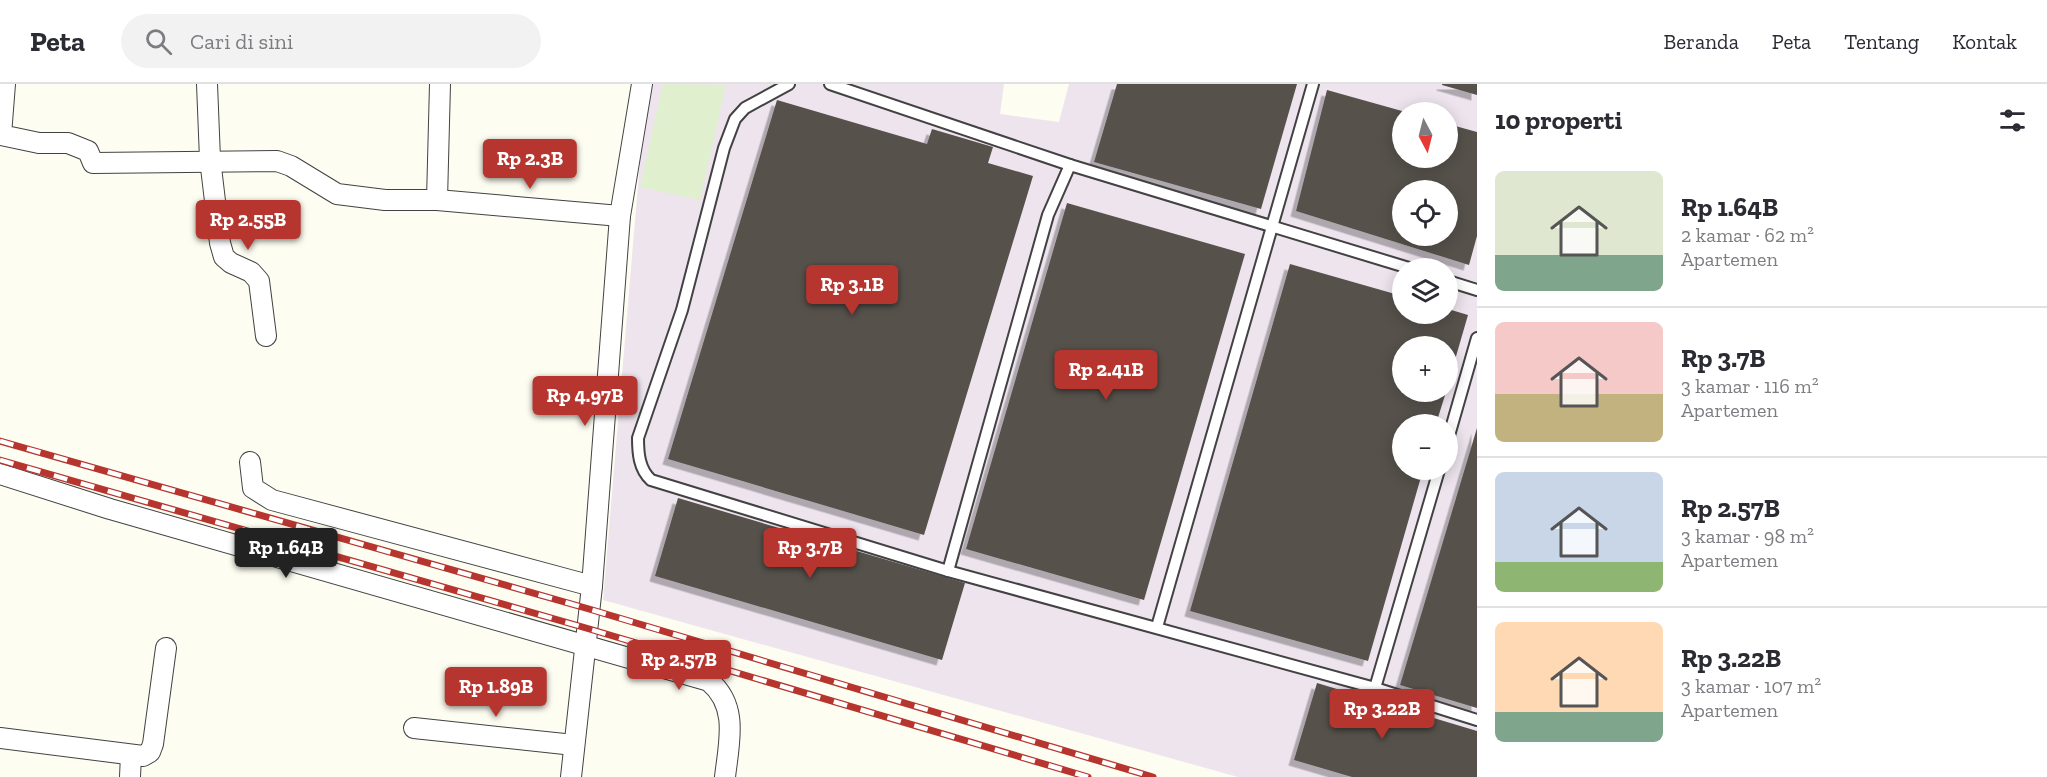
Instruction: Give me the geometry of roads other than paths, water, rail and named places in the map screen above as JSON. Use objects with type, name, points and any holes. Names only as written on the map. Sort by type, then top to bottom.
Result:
[{"type":"street","points":[[5,84],[1,135],[39,143],[68,144],[88,151],[93,162],[210,159],[277,161],[291,166],[337,194],[385,200],[437,200],[620,216]]},
{"type":"street","points":[[207,84],[210,159],[220,243],[224,257],[231,263],[251,272],[259,281],[266,336]]},
{"type":"street","points":[[437,200],[440,84]]},
{"type":"street","points":[[571,777],[592,586],[620,216],[642,84]]},
{"type":"street","points":[[250,462],[253,488],[272,500],[592,586]]},
{"type":"street","points":[[0,474],[121,513],[696,676],[719,690],[729,708],[731,728],[725,777]]},
{"type":"street","points":[[0,738],[143,756],[150,752],[153,744],[165,648]]},
{"type":"street","points":[[414,728],[574,745]]},
{"type":"street","points":[[130,777],[131,755]]},
{"type":"lane","points":[[789,84],[745,108],[735,119],[724,148],[682,310],[638,438],[638,450],[643,470],[651,480],[948,571],[1376,688],[1477,720]]},
{"type":"lane","points":[[830,84],[1070,165],[1392,263]]},
{"type":"lane","points":[[1156,627],[1313,84]]},
{"type":"lane","points":[[948,571],[1048,215],[1070,165]]},
{"type":"lane","points":[[1458,284],[1477,290]]},
{"type":"lane","points":[[1455,414],[1477,338]]},
{"type":"lane","points":[[1376,688],[1436,480]]},
{"type":"railway","points":[[0,441],[589,609],[1153,777]]},
{"type":"railway","points":[[0,460],[586,628],[1088,777]]}]
